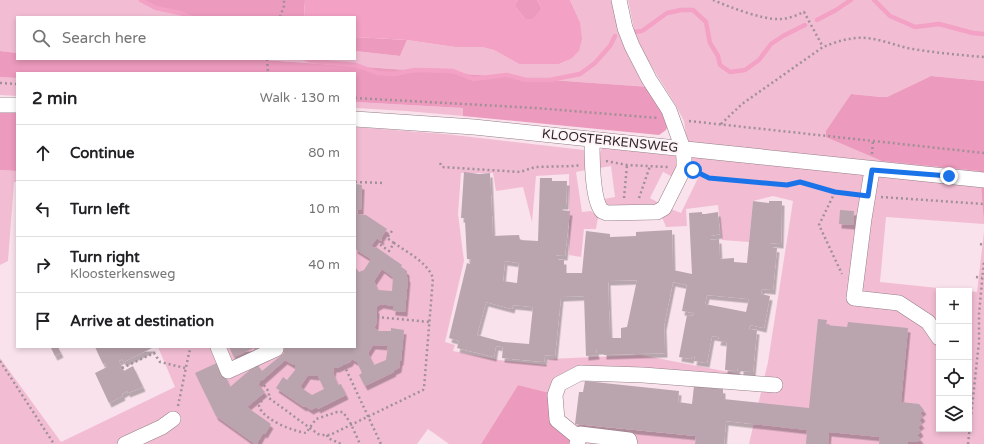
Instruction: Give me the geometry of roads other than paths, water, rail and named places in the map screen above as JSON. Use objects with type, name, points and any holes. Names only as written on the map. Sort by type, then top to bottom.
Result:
[{"type":"street","points":[[592,139],[592,169],[599,208],[604,212],[657,212],[664,208],[684,168],[683,149],[669,110],[649,79],[632,46],[625,28],[619,0]]},
{"type":"street","points":[[0,105],[16,105]]},
{"type":"street","name":"KLOOSTERKENSWEG","points":[[356,119],[474,127],[872,170],[984,180]]},
{"type":"street","points":[[872,170],[854,298],[899,303],[928,322],[936,334]]},
{"type":"street","points":[[218,348],[228,371],[276,349]]},
{"type":"street","points":[[630,444],[629,440],[580,434],[578,441],[557,420],[555,394],[559,384],[580,373],[643,375],[775,385]]},
{"type":"street","points":[[125,444],[162,427],[173,419]]},
{"type":"waterway","points":[[141,0],[156,8],[188,16]]},
{"type":"waterway","points":[[817,20],[851,0]]},
{"type":"waterway","points":[[874,0],[890,16],[915,27],[939,24],[973,33],[984,34]]},
{"type":"waterway","points":[[634,32],[642,31],[667,13],[681,10],[693,10],[706,22],[710,43],[718,56],[720,65],[730,72],[745,70],[759,60],[771,44],[805,25]]},
{"type":"waterway","points":[[308,60],[356,65],[377,73],[394,74],[415,70],[453,71],[473,79],[507,75],[526,80],[550,80],[580,74],[595,63],[610,46],[615,36]]}]
